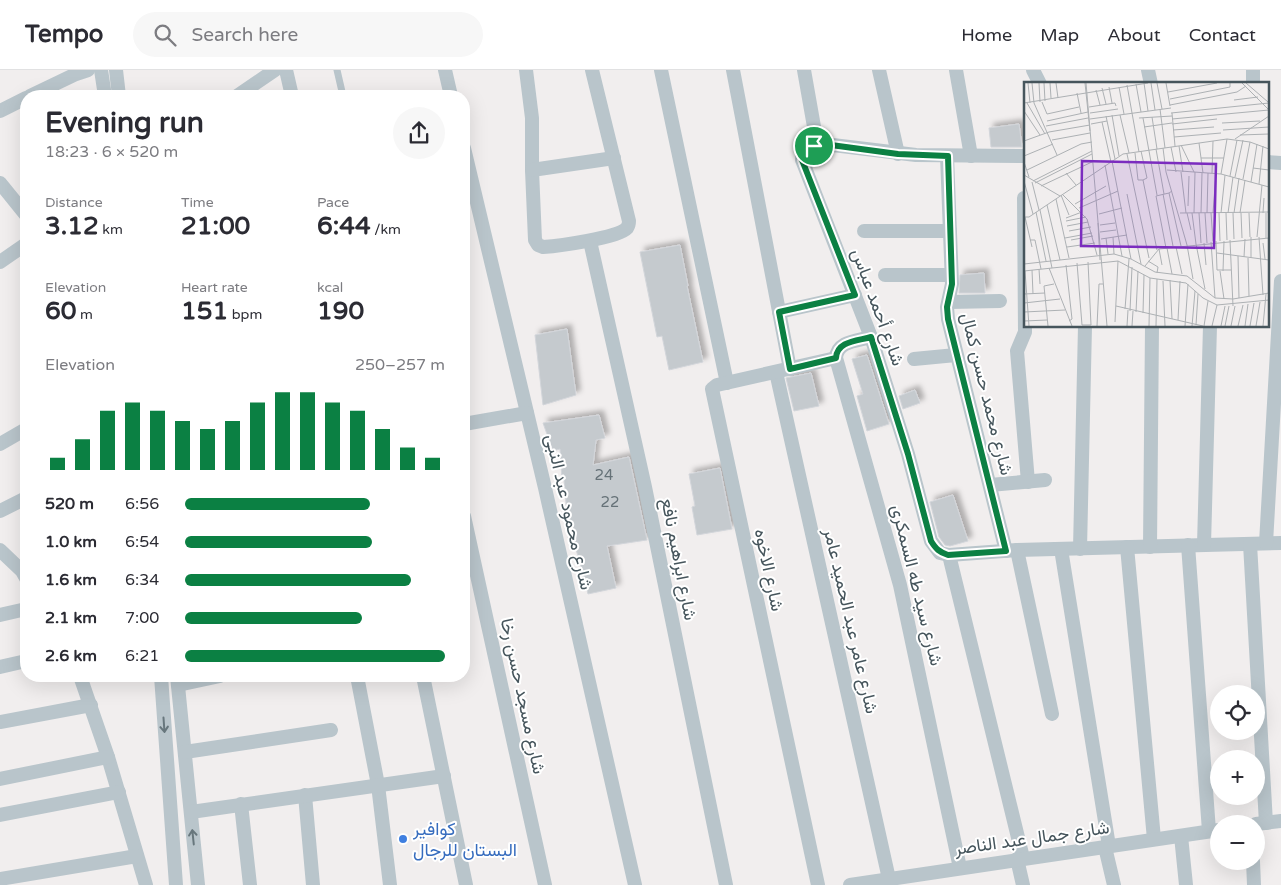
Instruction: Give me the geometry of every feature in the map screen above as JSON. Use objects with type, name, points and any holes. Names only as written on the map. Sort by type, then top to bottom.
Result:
[{"type":"street","points":[[43,90],[88,70]]},
{"type":"street","points":[[101,70],[104,90]]},
{"type":"street","points":[[116,70],[118,90]]},
{"type":"street","points":[[246,90],[274,70]]},
{"type":"street","points":[[286,70],[291,90]]},
{"type":"street","points":[[445,70],[450,90]]},
{"type":"street","points":[[526,70],[532,118],[535,240],[543,248],[590,241],[623,230],[629,221],[592,70]]},
{"type":"street","points":[[661,70],[727,383],[836,358],[836,352],[842,345],[871,337]]},
{"type":"street","name":"شارع عامر عبد الحميد عامر","points":[[733,70],[779,312],[783,370],[889,879]]},
{"type":"street","points":[[804,70],[816,133],[816,143],[898,154],[1024,156]]},
{"type":"street","points":[[879,70],[898,154]]},
{"type":"street","points":[[956,70],[971,156]]},
{"type":"street","points":[[1033,70],[1039,82]]},
{"type":"street","points":[[0,111],[20,101]]},
{"type":"street","name":"شارع أحمد عباس","points":[[816,143],[805,150],[802,154],[802,160],[871,337],[908,454],[931,541],[940,553],[948,555]]},
{"type":"street","name":"شارع محمد حسن كمال","points":[[948,156],[951,274],[947,312],[956,355],[990,485],[1012,550],[1052,714]]},
{"type":"street","points":[[532,170],[614,158]]},
{"type":"street","points":[[1268,162],[1281,163]]},
{"type":"street","name":"شارع محمود عبد النبى","points":[[470,173],[635,885]]},
{"type":"street","points":[[0,184],[20,208]]},
{"type":"street","points":[[864,231],[950,232]]},
{"type":"street","name":"شارع ابراهيم نافع","points":[[590,241],[645,487],[726,885]]},
{"type":"street","points":[[0,262],[20,248]]},
{"type":"street","points":[[886,275],[951,274]]},
{"type":"street","points":[[1266,543],[1281,281]]},
{"type":"street","points":[[779,312],[855,295]]},
{"type":"street","points":[[949,302],[1000,301]]},
{"type":"street","points":[[1025,328],[1018,351],[1028,482]]},
{"type":"street","points":[[1080,549],[1085,328]]},
{"type":"street","points":[[1150,547],[1152,328]]},
{"type":"street","points":[[1204,545],[1210,328]]},
{"type":"street","points":[[914,359],[956,355]]},
{"type":"street","name":"شارع سيد طه السمكرى","points":[[836,358],[900,585],[960,868]]},
{"type":"street","name":"شارع الاخوه","points":[[727,383],[714,386],[712,392],[818,885]]},
{"type":"street","points":[[470,423],[527,413]]},
{"type":"street","points":[[0,444],[20,432]]},
{"type":"street","points":[[990,485],[1045,480]]},
{"type":"street","points":[[0,511],[20,501]]},
{"type":"street","name":"شارع مسجد حسن رخا","points":[[470,543],[545,885]]},
{"type":"street","points":[[1023,885],[1020,858],[948,555],[1012,550],[1281,543]]},
{"type":"street","points":[[1250,544],[1261,815]]},
{"type":"street","points":[[1188,545],[1213,815]]},
{"type":"street","points":[[1127,547],[1154,839]]},
{"type":"street","points":[[1061,549],[1114,885]]},
{"type":"street","points":[[3,557],[20,569]]},
{"type":"street","points":[[0,615],[20,610]]},
{"type":"street","points":[[0,667],[20,662]]},
{"type":"street","points":[[82,682],[119,792],[146,885]]},
{"type":"street","points":[[161,682],[176,885]]},
{"type":"street","points":[[178,682],[198,885]]},
{"type":"street","points":[[358,682],[378,785],[390,885]]},
{"type":"street","points":[[424,682],[466,885]]},
{"type":"street","points":[[0,722],[91,704]]},
{"type":"street","points":[[185,752],[331,730]]},
{"type":"street","points":[[0,779],[108,757]]},
{"type":"street","points":[[190,812],[444,776]]},
{"type":"street","points":[[0,815],[119,792]]},
{"type":"street","points":[[305,795],[313,885]]},
{"type":"street","points":[[242,804],[250,885]]},
{"type":"street","points":[[1265,823],[1281,821]]},
{"type":"street","name":"شارع جمال عبد الناصر","points":[[850,885],[889,879],[916,880],[960,868],[1020,858],[1210,832]]},
{"type":"street","points":[[1181,836],[1186,885]]},
{"type":"street","points":[[0,879],[137,856]]},
{"type":"street","points":[[1253,870],[1254,885]]},
{"type":"lane","points":[[337,70],[342,90]]},
{"type":"building","points":[[1019,124],[1022,147],[991,147],[989,128]]},
{"type":"building","points":[[680,245],[703,362],[669,370],[662,336],[657,337],[640,252]]},
{"type":"building","points":[[984,273],[985,293],[959,293],[960,275]]},
{"type":"building","points":[[567,329],[576,395],[543,405],[535,335]]},
{"type":"building","points":[[867,355],[889,424],[867,431],[857,396],[863,394],[852,359]]},
{"type":"building","points":[[811,373],[819,406],[794,411],[786,378]]},
{"type":"building","points":[[915,390],[920,403],[903,409],[899,396]]},
{"type":"building","points":[[599,415],[605,438],[596,440],[593,465],[629,457],[647,540],[607,546],[616,588],[588,594],[573,538],[568,538],[571,526],[568,526],[560,449],[553,451],[543,423]]},
{"type":"building","points":[[720,468],[732,529],[697,535],[692,507],[695,506],[689,474]]},
{"type":"building","points":[[953,495],[968,541],[950,546],[945,545],[939,537],[930,502]]},
{"type":"place","name":"كوافير البستان للرجال","points":[[403,839]]},
{"type":"route","points":[[816,143],[898,154],[948,156],[952,284],[947,307],[948,319],[1006,551],[948,555],[940,553],[935,548],[931,541],[908,454],[871,337],[842,345],[836,352],[836,358],[790,369],[779,312],[855,295],[802,160],[802,154],[805,150],[814,146],[816,143]]}]
